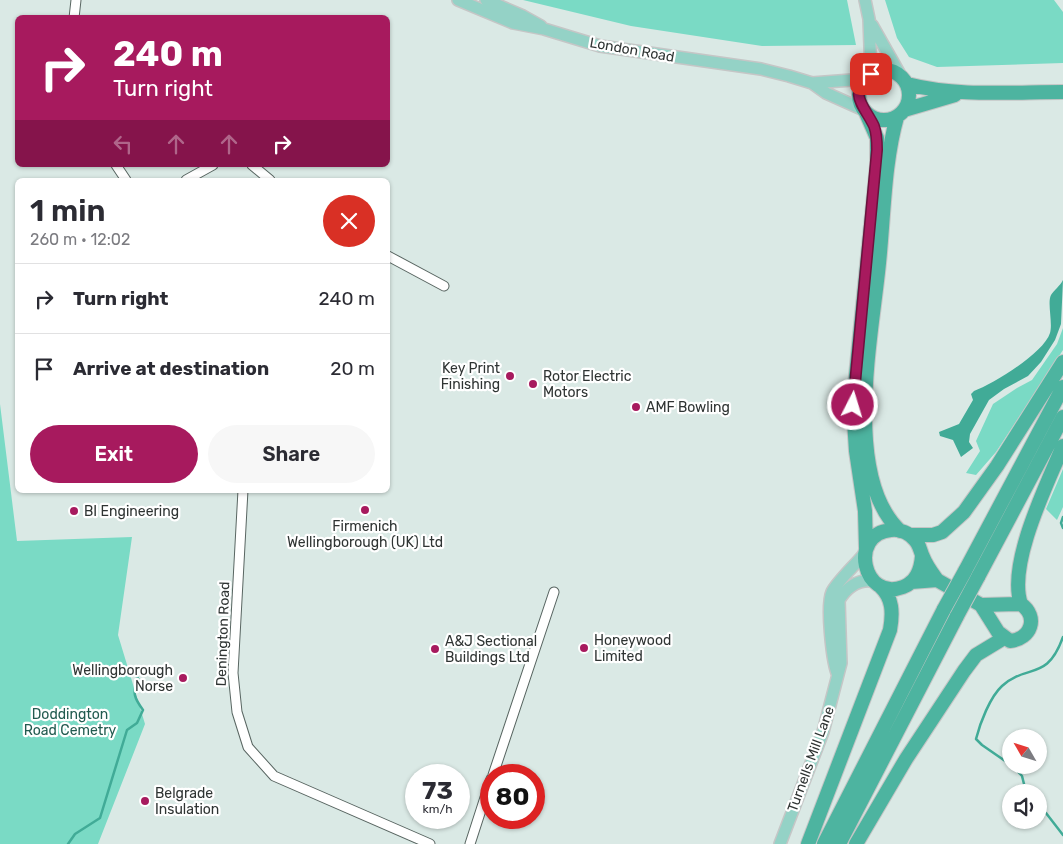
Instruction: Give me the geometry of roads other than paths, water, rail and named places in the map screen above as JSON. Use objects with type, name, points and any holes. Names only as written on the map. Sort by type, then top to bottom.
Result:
[{"type":"highway","points":[[808,844],[890,630],[892,618],[890,599],[876,583],[864,564],[865,512],[853,431],[853,405],[877,158],[877,138],[859,97],[868,76],[886,70],[904,81],[922,88],[965,92],[1063,92]]},
{"type":"highway","points":[[904,81],[909,97],[893,132],[864,415],[874,491],[884,513],[920,548],[922,556],[936,580],[981,604],[1021,604]]},
{"type":"highway","points":[[865,112],[878,120],[884,121],[901,113],[965,92]]},
{"type":"highway","points":[[865,551],[876,535],[892,530],[933,535],[942,532],[964,512],[997,466],[1063,362]]},
{"type":"highway","points":[[839,844],[957,616],[971,574],[1063,387]]},
{"type":"highway","points":[[824,844],[944,609],[971,574],[1063,417]]},
{"type":"highway","points":[[981,604],[998,632],[1004,638],[1010,641],[1017,640],[1030,631],[1032,621],[1030,613],[1021,604],[1017,592],[1017,574],[1042,496],[1063,446]]},
{"type":"highway","points":[[911,582],[918,575],[922,556]]},
{"type":"highway","points":[[876,583],[894,588],[911,582],[936,580]]},
{"type":"highway","points":[[856,844],[906,759],[964,671],[976,655],[1004,638]]},
{"type":"main road","name":"London Road","points":[[458,0],[514,23],[544,29],[600,46],[761,69],[812,83],[845,82],[868,76]]},
{"type":"main road","points":[[486,0],[524,16],[544,29]]},
{"type":"main road","points":[[864,0],[869,19],[904,81]]},
{"type":"main road","points":[[868,76],[869,19]]},
{"type":"main road","name":"London Road","points":[[812,83],[826,93],[865,112]]},
{"type":"main road","name":"Turnells Mill Lane","points":[[837,673],[832,661],[831,594],[865,551]]},
{"type":"main road","name":"Turnells Mill Lane","points":[[780,844],[824,732],[841,663],[839,600],[852,585],[860,582],[876,583]]},
{"type":"street","points":[[74,15],[76,0]]},
{"type":"street","points":[[117,167],[125,178]]},
{"type":"street","points":[[190,178],[209,167]]},
{"type":"street","points":[[254,167],[268,178]]},
{"type":"street","points":[[390,257],[444,286]]},
{"type":"street","name":"Denington Road","points":[[243,493],[233,673],[237,712],[248,747],[274,776],[430,844]]},
{"type":"street","points":[[497,764],[554,592]]},
{"type":"street","points":[[470,844],[480,813]]},
{"type":"waterway","points":[[1063,517],[1061,523],[1063,528]]},
{"type":"waterway","points":[[1002,759],[976,739],[993,697],[1011,679],[1044,666],[1057,651],[1063,637]]},
{"type":"waterway","points":[[68,844],[75,834],[100,818],[127,730],[137,723],[143,710],[135,695],[135,688],[139,680],[130,667]]},
{"type":"waterway","points":[[1020,774],[1024,784]]},
{"type":"waterway","points":[[1047,814],[1063,835]]},
{"type":"place","name":"Key Print Finishing","points":[[510,376]]},
{"type":"place","name":"Rotor Electric Motors","points":[[533,384]]},
{"type":"place","name":"AMF Bowling","points":[[636,407]]},
{"type":"place","name":"Firmenich Wellingborough (UK) Ltd","points":[[365,510]]},
{"type":"place","name":"BI Engineering","points":[[74,511]]},
{"type":"place","name":"Honeywood Limited","points":[[584,648]]},
{"type":"place","name":"A&J Sectional Buildings Ltd","points":[[435,649]]},
{"type":"place","name":"Wellingborough Norse","points":[[183,678]]},
{"type":"place","name":"Belgrade Insulation","points":[[145,801]]},
{"type":"park label","name":"Doddington Road Cemetry","points":[[70,722]]}]
